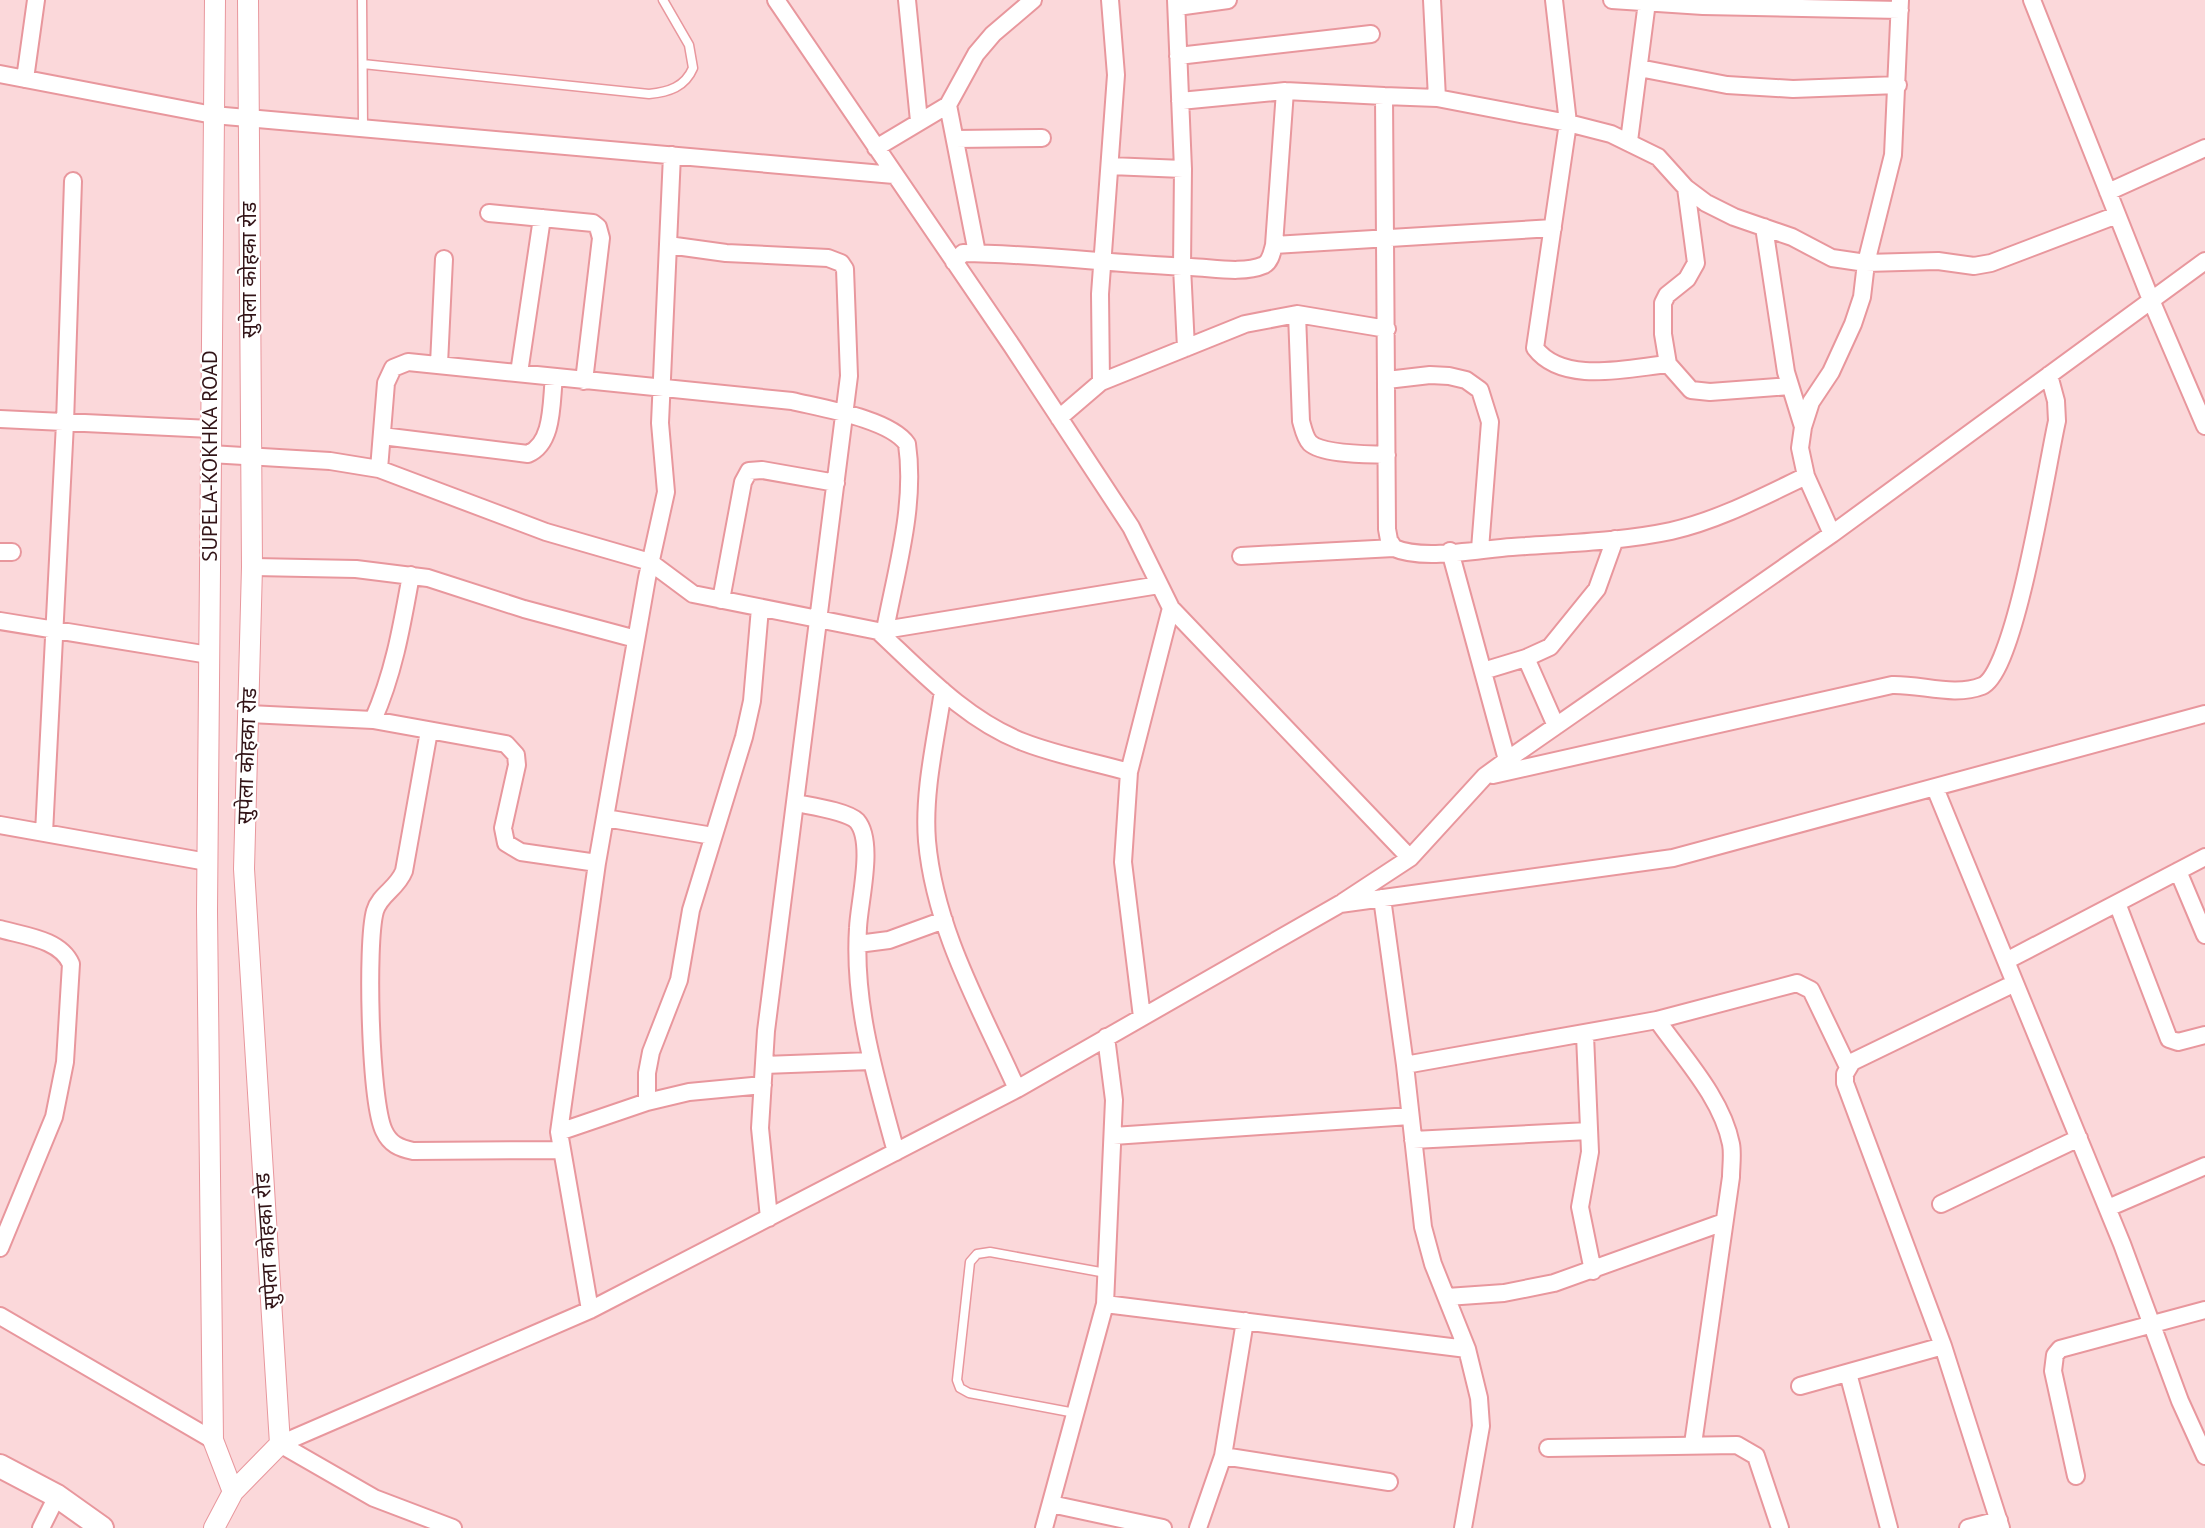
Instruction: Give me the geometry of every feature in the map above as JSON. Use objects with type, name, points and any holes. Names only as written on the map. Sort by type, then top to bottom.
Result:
[{"type":"main road","points":[[0,1466],[57,1496],[102,1528]]},
{"type":"street","points":[[25,79],[36,0]]},
{"type":"street","name":"SUPELA-KOKHKA ROAD","points":[[213,1440],[207,862],[214,0]]},
{"type":"street","name":"सुपेला कोहका रोड","points":[[248,0],[252,567],[244,869],[280,1444]]},
{"type":"street","points":[[776,0],[1131,527],[1171,608],[1410,858]]},
{"type":"street","points":[[907,0],[919,120]]},
{"type":"street","points":[[876,148],[919,120],[939,113],[948,105],[976,54],[993,34],[1033,0]]},
{"type":"street","points":[[1101,382],[1102,263],[1116,75],[1110,0]]},
{"type":"street","points":[[1186,348],[1182,267],[1183,169],[1176,3],[1228,0]]},
{"type":"street","points":[[1432,0],[1437,98]]},
{"type":"street","points":[[1554,0],[1568,123],[1535,348],[1543,358],[1556,365],[1578,370],[1668,364]]},
{"type":"street","points":[[1612,0],[1647,3],[1900,5],[1893,154],[1866,263],[1862,297],[1853,324],[1831,372],[1811,402],[1803,427],[1800,448],[1806,476],[1832,534]]},
{"type":"street","points":[[2031,0],[2151,300],[2205,426]]},
{"type":"street","points":[[1629,141],[1647,3]]},
{"type":"street","points":[[1178,56],[1371,34]]},
{"type":"street","points":[[1639,68],[1727,85],[1793,89],[1898,85]]},
{"type":"street","points":[[0,74],[213,115],[363,126],[894,175]]},
{"type":"street","points":[[1180,101],[1285,92],[1437,98],[1568,123],[1629,141],[1658,157],[1686,188],[1734,217],[1792,237],[1832,258],[1866,263],[1938,261],[1974,266],[1991,263],[2117,215]]},
{"type":"street","points":[[954,262],[963,253],[977,253],[1182,267],[1252,268],[1268,262],[1274,245],[1285,92]]},
{"type":"street","points":[[1384,96],[1387,529],[1389,540],[1394,548]]},
{"type":"street","points":[[948,105],[977,253]]},
{"type":"street","points":[[955,139],[1042,138]]},
{"type":"street","points":[[2108,192],[2205,148]]},
{"type":"street","points":[[590,1310],[559,1132],[597,863],[650,562],[666,492],[660,423],[672,155]]},
{"type":"street","points":[[1110,166],[1183,169]]},
{"type":"street","points":[[44,833],[65,423],[73,181]]},
{"type":"street","points":[[1686,188],[1696,262],[1687,279],[1667,295],[1663,303],[1663,334],[1668,364],[1691,390],[1710,392],[1790,386]]},
{"type":"street","points":[[489,213],[593,223],[600,232],[584,381]]},
{"type":"street","points":[[519,374],[542,218]]},
{"type":"street","points":[[1764,227],[1778,328],[1790,386],[1803,427]]},
{"type":"street","points":[[1274,245],[1553,228]]},
{"type":"street","points":[[668,245],[726,253],[828,258],[841,263],[845,269],[847,284],[849,376],[846,415],[817,619],[764,1065],[760,1128],[769,1218]]},
{"type":"street","points":[[439,364],[444,259]]},
{"type":"street","points":[[214,1528],[233,1492],[280,1444],[590,1310],[1017,1089],[1340,904],[1410,858],[1485,776],[1832,534],[2205,261]]},
{"type":"street","points":[[1059,418],[1101,382],[1245,324],[1297,314],[1387,329]]},
{"type":"street","points":[[1297,314],[1301,421],[1306,437],[1311,444],[1333,451],[1387,455]]},
{"type":"street","points":[[380,469],[386,383],[393,368],[408,362],[792,401],[846,415],[894,431],[907,444],[909,474],[904,524],[881,631]]},
{"type":"street","points":[[1387,381],[1430,375],[1449,376],[1466,380],[1480,390],[1490,422],[1480,549]]},
{"type":"street","points":[[1485,776],[1892,685],[1919,685],[1948,690],[1983,686],[1993,678],[2001,663],[2015,621],[2057,421],[2056,401],[2049,375]]},
{"type":"street","points":[[382,436],[528,454],[537,450],[546,438],[554,377]]},
{"type":"street","points":[[0,419],[211,429]]},
{"type":"street","points":[[210,454],[330,461],[380,469],[546,532],[650,562],[693,594],[881,631],[1159,585]]},
{"type":"street","points":[[721,600],[743,482],[749,471],[762,470],[836,483]]},
{"type":"street","points":[[1241,556],[1394,548],[1417,553],[1615,539],[1671,531],[1727,514],[1806,476]]},
{"type":"street","points":[[1483,671],[1526,658],[1550,646],[1597,589],[1615,539]]},
{"type":"street","points":[[1450,551],[1507,760]]},
{"type":"street","points":[[252,567],[356,569],[411,575],[636,639]]},
{"type":"street","points":[[373,720],[397,653],[411,575]]},
{"type":"street","points":[[647,1102],[647,1073],[651,1052],[679,980],[691,910],[744,737],[752,701],[760,608]]},
{"type":"street","points":[[1142,1017],[1123,861],[1129,772],[1171,608]]},
{"type":"street","points":[[0,621],[55,628],[208,655]]},
{"type":"street","points":[[881,631],[943,691],[980,719],[1022,742],[1129,772]]},
{"type":"street","points":[[1526,658],[1556,726]]},
{"type":"street","points":[[943,691],[930,785],[927,839],[934,884],[951,944],[1017,1089]]},
{"type":"street","points":[[249,714],[373,720],[506,744],[511,748],[517,765],[503,837],[512,848],[597,863]]},
{"type":"street","points":[[1340,904],[1673,858],[2205,714]]},
{"type":"street","points":[[429,730],[404,871],[395,888],[381,898],[374,914],[370,983],[378,1118],[392,1143],[412,1151],[562,1150]]},
{"type":"street","points":[[1935,788],[2108,1208],[2151,1325],[2205,1456]]},
{"type":"street","points":[[796,803],[848,816],[856,821],[862,832],[865,866],[858,944],[858,973],[871,1061],[896,1152]]},
{"type":"street","points":[[605,818],[712,836]]},
{"type":"street","points":[[0,825],[207,862]]},
{"type":"street","points":[[2006,961],[2205,857]]},
{"type":"street","points":[[2178,871],[2205,935]]},
{"type":"street","points":[[1382,898],[1405,1065],[1423,1227],[1433,1264],[1467,1349],[1479,1398],[1481,1426],[1462,1528]]},
{"type":"street","points":[[2117,903],[2169,1039],[2178,1042],[2205,1035]]},
{"type":"street","points":[[858,944],[889,940],[944,920]]},
{"type":"street","points":[[0,929],[57,947],[66,953],[70,964],[65,1062],[56,1109],[0,1248]]},
{"type":"street","points":[[1968,1528],[2000,1524],[1943,1346],[1845,1083],[1848,1067],[1852,1062],[2015,983]]},
{"type":"street","points":[[1405,1065],[1585,1035],[1657,1020],[1790,984],[1804,985],[1811,990],[1848,1067]]},
{"type":"street","points":[[1657,1020],[1710,1094],[1731,1145],[1731,1177],[1694,1444]]},
{"type":"street","points":[[1585,1035],[1590,1152],[1580,1207],[1593,1271]]},
{"type":"street","points":[[1044,1528],[1105,1304],[1114,1100],[1106,1038]]},
{"type":"street","points":[[764,1065],[871,1061]]},
{"type":"street","points":[[559,1132],[647,1102],[689,1092],[763,1085]]},
{"type":"street","points":[[1113,1136],[1410,1116]]},
{"type":"street","points":[[1413,1140],[1589,1131]]},
{"type":"street","points":[[1941,1204],[2079,1138]]},
{"type":"street","points":[[2108,1208],[2205,1166]]},
{"type":"street","points":[[1447,1297],[1504,1293],[1554,1283],[1593,1271],[1724,1222]]},
{"type":"street","points":[[1105,1304],[1467,1349]]},
{"type":"street","points":[[2076,1476],[2053,1371],[2055,1355],[2066,1346],[2205,1310]]},
{"type":"street","points":[[0,1316],[213,1440],[233,1492]]},
{"type":"street","points":[[1198,1528],[1223,1456],[1245,1321]]},
{"type":"street","points":[[1800,1386],[1943,1346]]},
{"type":"street","points":[[1848,1373],[1889,1528]]},
{"type":"street","points":[[280,1444],[374,1498],[453,1528]]},
{"type":"street","points":[[1548,1448],[1737,1445],[1756,1456],[1780,1528]]},
{"type":"street","points":[[1223,1456],[1389,1482]]},
{"type":"street","points":[[41,1528],[57,1496]]},
{"type":"street","points":[[1051,1504],[1163,1528]]},
{"type":"lane","points":[[362,0],[363,126]]},
{"type":"lane","points":[[363,64],[649,94],[662,93],[684,83],[693,68],[688,45],[663,0]]},
{"type":"lane","points":[[1075,1413],[969,1393],[960,1388],[957,1380],[970,1262],[977,1254],[990,1252],[1106,1273]]}]
